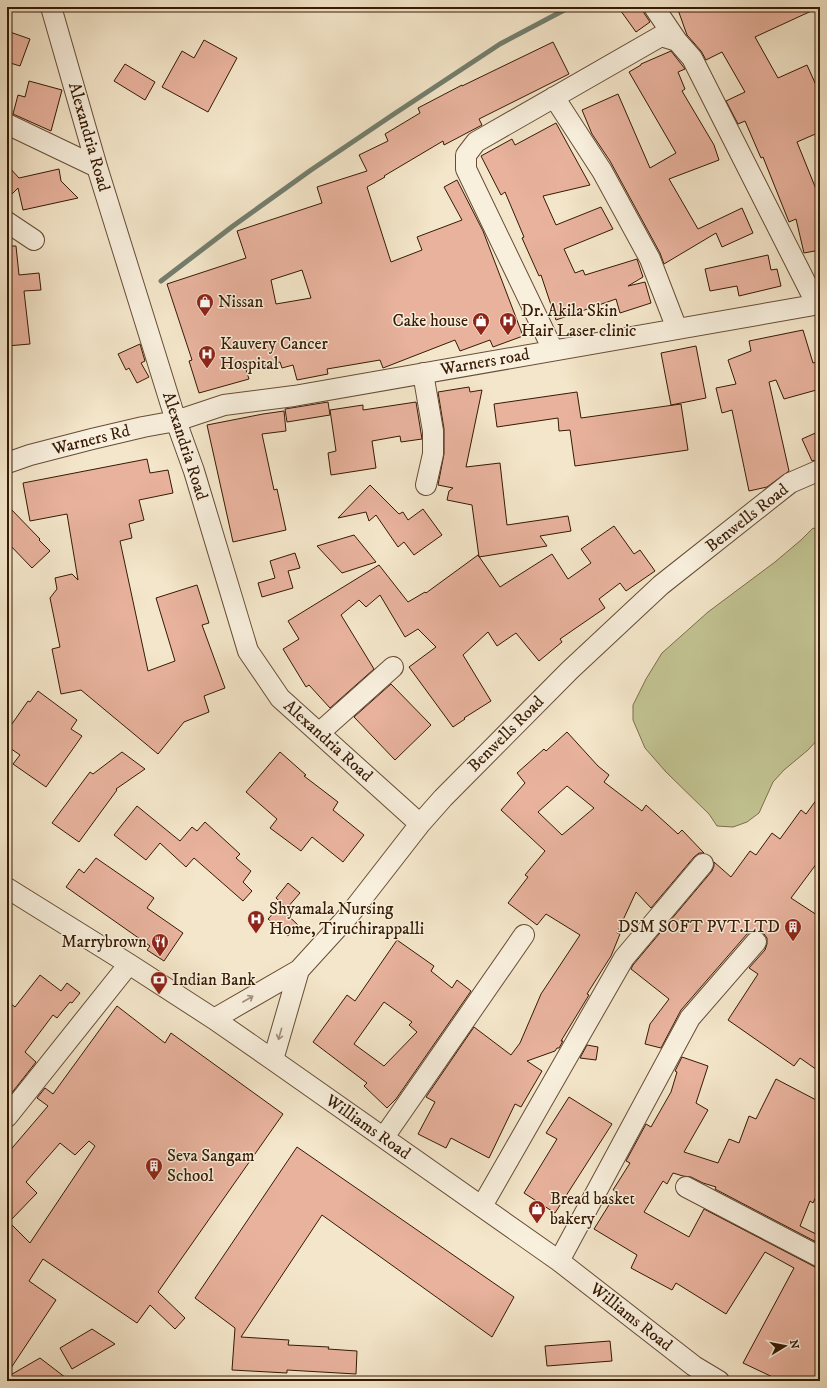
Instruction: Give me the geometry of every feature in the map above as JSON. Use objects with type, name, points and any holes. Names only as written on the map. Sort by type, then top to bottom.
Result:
[{"type":"street","name":"Alexandria Road","points":[[51,7],[97,167],[176,421],[194,470],[248,651],[280,698],[420,824]]},
{"type":"street","points":[[654,7],[677,41],[692,58],[818,304]]},
{"type":"street","points":[[553,350],[466,169],[466,155],[476,142],[661,36],[677,41]]},
{"type":"street","points":[[554,97],[602,171],[646,253],[677,328]]},
{"type":"street","points":[[7,124],[97,167]]},
{"type":"street","points":[[7,222],[34,240]]},
{"type":"street","name":"Warners road","points":[[176,421],[224,405],[294,396],[818,304]]},
{"type":"street","points":[[423,373],[433,431],[432,454],[426,485]]},
{"type":"street","name":"Warners Rd","points":[[7,463],[30,455],[92,439],[176,421]]},
{"type":"street","name":"Benwells Road","points":[[214,1019],[299,970],[350,914],[420,824],[443,798],[570,670],[661,585],[790,483],[820,470]]},
{"type":"street","points":[[319,733],[393,667]]},
{"type":"street","points":[[482,1206],[624,958],[702,864]]},
{"type":"street","name":"Williams Road","points":[[10,896],[129,964],[214,1019],[384,1137],[558,1261],[693,1376],[719,1381]]},
{"type":"street","points":[[384,1137],[524,935]]},
{"type":"street","points":[[558,1261],[690,1018],[756,942]]},
{"type":"street","points":[[7,1117],[129,964]]},
{"type":"street","points":[[273,1060],[299,970]]},
{"type":"street","points":[[686,1187],[820,1257]]},
{"type":"green space","points":[[813,528],[820,531],[820,737],[773,782],[759,813],[747,822],[733,827],[717,826],[709,814],[666,772],[645,748],[633,720],[633,705],[646,679],[662,653],[708,612],[775,562]]},
{"type":"building","points":[[618,7],[643,7],[644,13],[650,22],[636,32]]},
{"type":"building","points":[[677,7],[820,7],[755,37],[778,78],[807,65],[820,94],[820,132],[797,142],[820,199],[820,250],[804,253],[796,219],[789,222],[763,157],[761,158],[745,121],[738,124],[726,101],[745,92],[722,52],[706,60],[701,51],[687,35]]},
{"type":"building","points":[[7,31],[30,39],[20,66],[7,62]]},
{"type":"building","points":[[204,40],[237,58],[208,112],[162,87],[182,51],[194,58]]},
{"type":"building","points":[[553,42],[569,74],[479,119],[482,125],[444,145],[443,141],[367,187],[391,262],[422,250],[417,237],[462,220],[444,187],[457,180],[483,231],[523,336],[493,347],[490,340],[460,351],[455,340],[383,368],[380,360],[327,369],[328,374],[297,380],[293,365],[282,368],[280,362],[246,370],[249,379],[199,393],[189,361],[192,360],[167,284],[246,258],[237,231],[322,203],[317,187],[367,171],[359,155],[388,141],[385,134],[420,113],[418,108]],"holes":[[[302,270],[311,298],[276,304],[271,280]]]},
{"type":"building","points":[[671,51],[685,69],[678,72],[685,89],[682,91],[714,145],[719,160],[669,179],[698,229],[742,208],[753,233],[722,247],[716,233],[664,264],[660,253],[610,161],[592,134],[582,110],[618,94],[650,168],[676,153],[629,72],[641,64]]},
{"type":"building","points":[[125,64],[155,82],[145,100],[114,81]]},
{"type":"building","points":[[29,81],[62,90],[51,131],[13,114],[18,95],[25,97]]},
{"type":"building","points":[[556,123],[590,185],[543,196],[556,225],[601,207],[613,229],[564,249],[575,273],[583,270],[585,275],[637,259],[643,277],[628,286],[645,282],[651,303],[620,313],[616,299],[556,320],[541,275],[539,276],[522,238],[524,237],[505,192],[501,195],[481,156],[512,139],[515,145]]},
{"type":"building","points":[[7,165],[19,178],[59,169],[61,181],[78,198],[23,210],[18,188],[7,199]]},
{"type":"building","points":[[7,246],[16,246],[19,275],[39,273],[41,290],[24,291],[30,344],[7,346]]},
{"type":"building","points":[[768,255],[771,270],[777,269],[781,286],[739,296],[737,286],[710,291],[705,269]]},
{"type":"building","points":[[803,330],[813,363],[820,361],[820,389],[784,399],[776,380],[769,382],[789,471],[767,487],[749,491],[732,410],[722,413],[716,388],[736,384],[728,360],[751,351],[749,341]]},
{"type":"building","points":[[140,344],[145,361],[141,363],[149,377],[137,383],[129,368],[126,370],[118,354]]},
{"type":"building","points":[[696,346],[706,398],[671,405],[661,353]]},
{"type":"building","points":[[469,387],[470,392],[482,390],[466,467],[500,463],[507,525],[568,516],[571,531],[540,536],[547,546],[479,557],[472,505],[447,500],[449,491],[453,488],[438,485],[444,454],[444,429],[438,392]]},
{"type":"building","points":[[577,392],[581,418],[681,404],[688,450],[575,466],[570,430],[559,431],[558,418],[497,427],[494,404]]},
{"type":"building","points":[[328,402],[330,415],[287,422],[285,409]]},
{"type":"building","points":[[416,402],[422,439],[401,442],[400,436],[372,441],[376,468],[331,475],[328,453],[336,451],[330,410],[363,405],[363,410]]},
{"type":"building","points":[[284,411],[286,431],[262,434],[274,490],[277,489],[286,530],[233,542],[207,425]]},
{"type":"building","points":[[820,431],[820,459],[812,461],[802,439]]},
{"type":"building","points":[[147,459],[150,473],[168,470],[173,493],[139,500],[144,520],[129,524],[132,538],[120,541],[148,671],[175,661],[156,598],[197,585],[209,623],[202,625],[225,688],[204,696],[209,712],[184,722],[158,754],[81,690],[61,694],[52,649],[60,647],[50,598],[57,589],[55,578],[72,574],[78,580],[67,514],[30,521],[23,483]]},
{"type":"building","points":[[370,485],[399,514],[403,512],[408,520],[423,509],[442,535],[414,555],[404,542],[398,547],[376,515],[369,521],[366,512],[338,518]]},
{"type":"building","points":[[7,505],[50,551],[32,568],[7,542]]},
{"type":"building","points":[[614,526],[634,554],[640,550],[655,571],[626,591],[620,583],[599,599],[605,608],[560,639],[562,642],[539,661],[516,633],[497,646],[488,632],[463,655],[491,701],[464,718],[465,719],[453,727],[409,667],[436,647],[418,629],[405,637],[380,595],[366,607],[359,600],[341,615],[374,669],[330,708],[309,685],[306,687],[283,649],[299,639],[288,621],[379,565],[408,602],[425,592],[426,593],[478,555],[500,587],[552,554],[568,579],[591,563],[581,549]]},
{"type":"building","points":[[354,535],[376,562],[342,573],[317,546]]},
{"type":"building","points":[[295,553],[300,568],[288,571],[293,588],[262,597],[258,583],[275,578],[270,561]]},
{"type":"building","points":[[391,684],[431,725],[395,760],[354,717]]},
{"type":"building","points":[[38,691],[77,720],[71,729],[82,736],[46,787],[13,764],[20,755],[7,746],[7,731],[28,701],[30,702]]},
{"type":"building","points":[[567,732],[598,766],[609,775],[604,782],[642,811],[646,805],[678,834],[682,830],[704,853],[699,853],[694,857],[651,908],[636,892],[617,933],[620,934],[611,956],[587,994],[589,995],[561,1041],[563,1041],[559,1048],[555,1051],[527,1061],[542,1071],[521,1107],[515,1104],[489,1158],[451,1138],[446,1148],[418,1134],[435,1102],[426,1097],[474,1027],[511,1055],[520,1043],[541,994],[580,935],[546,914],[537,925],[508,903],[528,877],[525,875],[545,851],[501,810],[525,783],[517,773],[544,749],[546,751]],"holes":[[[567,786],[594,808],[562,835],[538,812]]]},
{"type":"building","points":[[122,752],[145,769],[116,789],[117,790],[79,842],[52,823],[90,772],[93,774]]},
{"type":"building","points":[[280,752],[306,775],[304,776],[338,802],[333,810],[364,835],[343,862],[312,837],[301,851],[270,828],[277,819],[246,792]]},
{"type":"building","points":[[820,795],[820,859],[791,898],[820,917],[820,1072],[800,1058],[794,1066],[728,1020],[758,974],[749,968],[765,950],[767,938],[764,934],[758,931],[752,931],[747,934],[681,1010],[661,1048],[645,1044],[650,1024],[669,999],[631,969],[633,965],[712,871],[714,862],[731,877],[750,851],[756,855],[772,833],[780,839],[801,810],[806,814]]},
{"type":"building","points":[[137,806],[180,841],[192,827],[197,831],[205,822],[240,854],[236,858],[251,871],[243,882],[252,891],[243,901],[194,858],[186,867],[160,843],[146,860],[114,835]]},
{"type":"building","points":[[96,858],[154,898],[147,908],[183,933],[164,961],[147,950],[150,946],[66,887],[79,869],[84,873]]},
{"type":"building","points":[[288,883],[300,893],[287,908],[276,898]]},
{"type":"building","points":[[279,907],[298,925],[288,936],[268,919]]},
{"type":"building","points":[[397,940],[434,966],[431,971],[452,988],[457,980],[471,991],[396,1099],[387,1108],[364,1086],[367,1083],[313,1042],[347,995],[355,1001]],"holes":[[[384,1002],[412,1022],[409,1025],[417,1032],[384,1066],[354,1044]]]},
{"type":"building","points":[[40,975],[61,991],[67,983],[80,993],[72,1003],[70,1002],[57,1018],[53,1015],[25,1052],[36,1062],[7,1099],[7,1001],[15,1007]]},
{"type":"building","name":"Seva Sangam School","points":[[117,1006],[165,1043],[171,1033],[283,1114],[158,1292],[185,1318],[175,1329],[150,1305],[137,1323],[43,1259],[29,1281],[56,1300],[7,1374],[7,1154],[48,1106],[37,1098],[45,1088],[53,1094]],"holes":[[[89,1141],[95,1146],[30,1243],[9,1222],[37,1193],[26,1182],[60,1143],[75,1155]]]},
{"type":"building","points":[[587,1045],[598,1047],[596,1060],[580,1058]]},
{"type":"building","points":[[682,1057],[708,1066],[696,1103],[708,1110],[684,1152],[718,1163],[729,1139],[739,1143],[749,1116],[756,1119],[776,1079],[820,1102],[820,1188],[813,1203],[810,1201],[800,1226],[820,1236],[820,1244],[715,1189],[716,1187],[691,1177],[673,1173],[667,1184],[663,1181],[644,1212],[689,1237],[704,1209],[815,1267],[820,1268],[820,1381],[781,1381],[743,1363],[794,1268],[765,1252],[726,1314],[676,1283],[672,1290],[631,1268],[637,1255],[594,1229],[617,1192],[613,1190],[630,1163],[626,1161],[646,1124],[651,1127],[671,1092],[677,1072],[675,1071]]},
{"type":"building","points":[[569,1097],[612,1124],[555,1213],[524,1193],[557,1139],[546,1133]]},
{"type":"building","points":[[297,1147],[514,1297],[492,1337],[322,1215],[241,1337],[289,1340],[288,1345],[329,1347],[328,1349],[357,1351],[356,1374],[287,1370],[287,1373],[232,1370],[235,1328],[195,1298]]},
{"type":"building","points":[[92,1329],[115,1344],[72,1369],[60,1348]]},
{"type":"building","points":[[610,1341],[612,1361],[547,1366],[545,1346]]},
{"type":"building","points":[[40,1358],[70,1381],[7,1381],[7,1377]]},
{"type":"waterway","points":[[161,281],[233,226],[311,170],[394,114],[500,44],[570,7]]},
{"type":"place","name":"Nissan","points":[[205,317]]},
{"type":"place","name":"Cake house","points":[[481,336]]},
{"type":"place","name":"Dr. Akila Skin Hair Laser clinic","points":[[508,336]]},
{"type":"place","name":"Kauvery Cancer Hospital","points":[[207,369]]},
{"type":"place","name":"Shyamala Nursing Home, Tiruchirappalli","points":[[256,934]]},
{"type":"place","name":"DSM SOFT PVT.LTD","points":[[793,942]]},
{"type":"place","name":"Marrybrown","points":[[160,957]]},
{"type":"place","name":"Indian Bank","points":[[159,995]]},
{"type":"place","name":"Seva Sangam School","points":[[154,1181]]},
{"type":"place","name":"Bread basket bakery","points":[[537,1224]]}]
